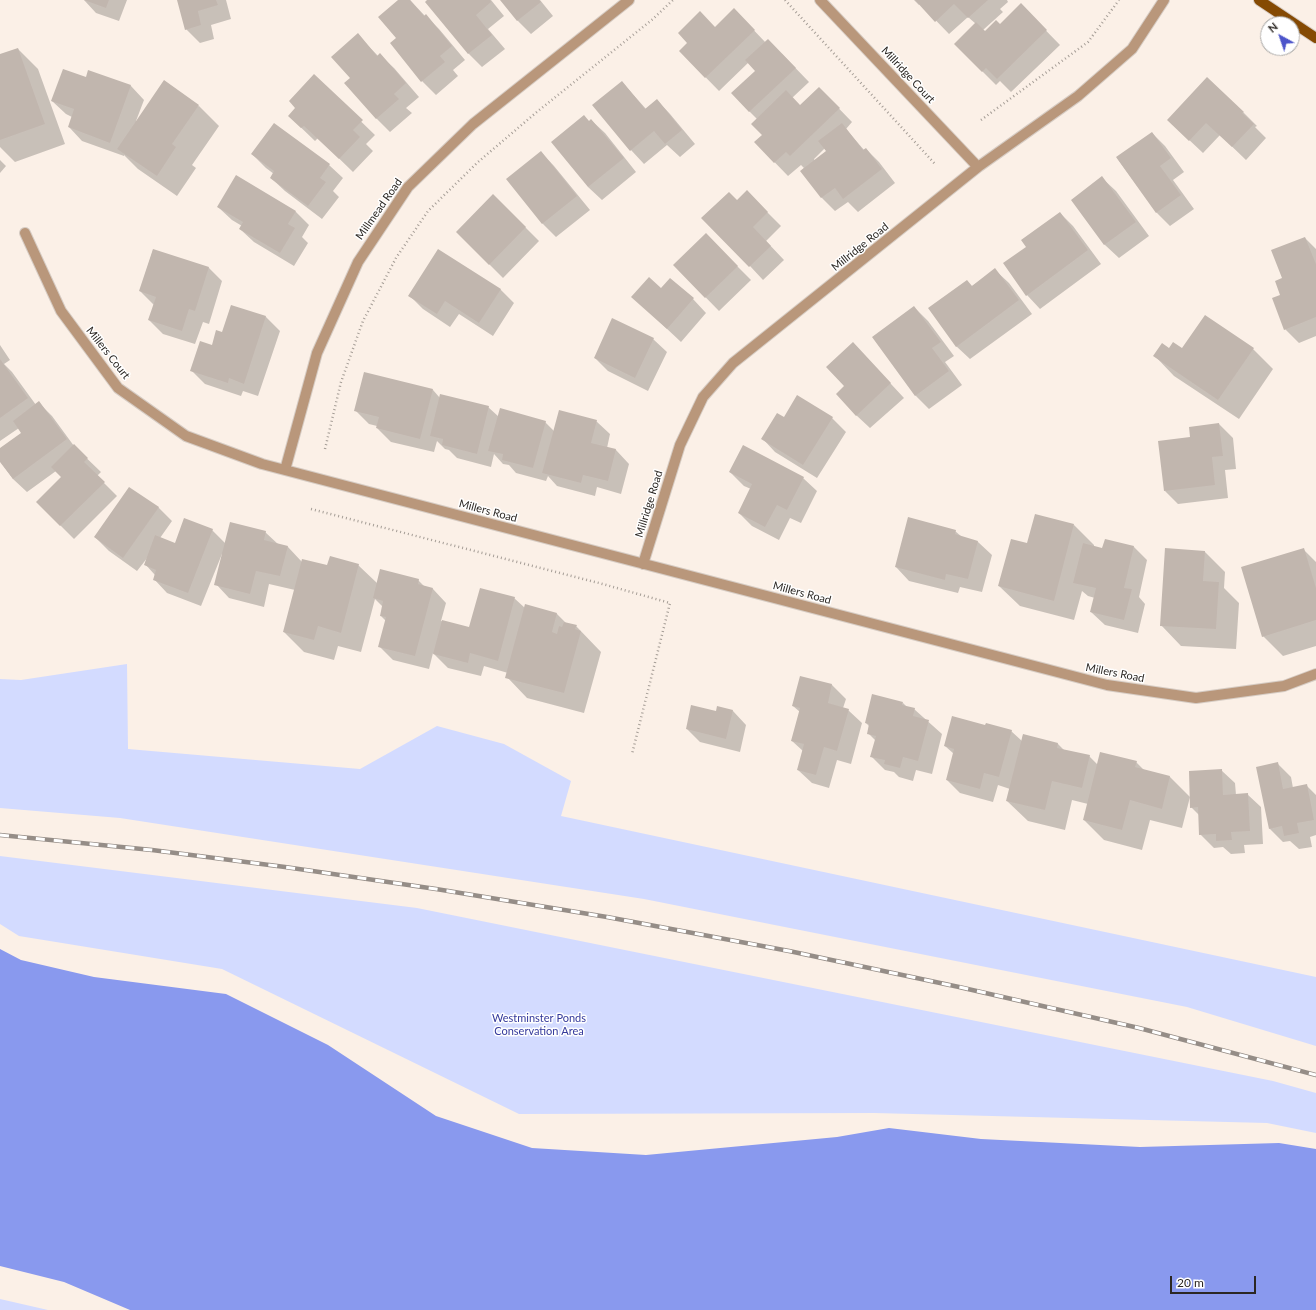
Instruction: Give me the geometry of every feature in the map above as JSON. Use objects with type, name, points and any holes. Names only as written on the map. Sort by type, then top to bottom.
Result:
[{"type":"main road","points":[[1260,0],[1316,38]]},
{"type":"street","name":"Millmead Road","points":[[285,470],[317,353],[358,262],[408,187],[473,124],[629,0]]},
{"type":"street","name":"Millridge Court","points":[[820,0],[978,168]]},
{"type":"street","name":"Millridge Road","points":[[643,564],[680,445],[703,397],[733,363],[978,168],[1078,96],[1132,49],[1164,0]]},
{"type":"street","name":"Millers Court","points":[[24,233],[61,311],[118,388],[186,436],[262,464],[285,470]]},
{"type":"street","name":"Millers Road","points":[[285,470],[1107,685],[1196,698],[1284,686],[1316,674]]},
{"type":"path","points":[[325,449],[341,382],[363,321],[396,258],[428,211],[478,162],[538,111],[653,19],[673,0]]},
{"type":"path","points":[[785,0],[935,164]]},
{"type":"path","points":[[981,120],[1088,42],[1120,0]]},
{"type":"path","points":[[311,509],[599,583],[670,603],[632,754]]},
{"type":"green space","points":[[127,664],[128,749],[360,769],[437,726],[504,744],[571,781],[561,816],[1316,977],[1316,1046],[1187,1007],[644,899],[120,818],[0,808],[0,679],[21,680]]},
{"type":"green space","name":"Westminster Ponds Conservation Area","points":[[0,856],[417,908],[1273,1081],[1316,1093],[1316,1133],[1267,1123],[874,1113],[519,1114],[222,969],[19,936],[0,924]]},
{"type":"green space","points":[[0,1299],[48,1310],[0,1310]]},
{"type":"water","points":[[0,949],[21,960],[94,977],[226,994],[328,1045],[436,1116],[532,1148],[646,1155],[837,1137],[889,1128],[981,1139],[1140,1147],[1279,1143],[1316,1149],[1316,1310],[130,1310],[64,1282],[0,1266]]},
{"type":"building","points":[[84,0],[109,0],[106,8]]},
{"type":"building","points":[[177,0],[216,0],[218,5],[198,11],[201,25],[185,30]]},
{"type":"building","points":[[398,0],[410,0],[424,16],[426,14],[452,46],[440,56],[445,62],[421,82],[390,43],[396,38],[378,17]]},
{"type":"building","points":[[427,0],[490,0],[491,2],[476,15],[492,35],[468,54],[425,2]]},
{"type":"building","points":[[500,0],[539,0],[541,2],[517,21]]},
{"type":"building","points":[[915,0],[988,0],[968,18],[954,4],[935,22]]},
{"type":"building","points":[[1021,3],[1047,30],[997,79],[986,68],[982,72],[954,44],[976,22],[985,31],[996,20],[1000,24]]},
{"type":"building","points":[[734,8],[755,30],[705,78],[679,51],[687,43],[678,33],[700,11],[715,27]]},
{"type":"building","points":[[358,33],[377,56],[380,53],[406,83],[394,94],[399,99],[376,119],[344,83],[350,78],[331,57]]},
{"type":"building","points":[[768,39],[796,68],[749,112],[731,93],[755,71],[745,60]]},
{"type":"building","points":[[18,48],[45,124],[0,140],[0,54]]},
{"type":"building","points":[[63,69],[86,77],[88,70],[131,85],[110,143],[68,127],[74,109],[51,101]]},
{"type":"building","points":[[314,74],[363,120],[353,130],[360,137],[339,159],[304,126],[301,128],[288,116],[295,108],[289,101]]},
{"type":"building","points":[[1207,77],[1244,112],[1242,113],[1254,124],[1232,147],[1206,123],[1189,141],[1167,120]]},
{"type":"building","points":[[164,80],[199,105],[172,144],[176,147],[157,176],[117,149]]},
{"type":"building","points":[[622,81],[645,109],[657,99],[682,130],[665,144],[654,131],[630,151],[592,105]]},
{"type":"building","points":[[819,87],[840,108],[790,156],[786,152],[774,163],[754,142],[762,135],[751,124],[786,90],[800,105]]},
{"type":"building","points":[[584,115],[589,121],[591,119],[624,158],[588,187],[551,142]]},
{"type":"building","points":[[274,123],[330,164],[320,178],[326,182],[308,206],[270,178],[274,171],[251,154]]},
{"type":"building","points":[[842,123],[863,150],[866,148],[882,169],[843,199],[835,188],[821,198],[800,171],[826,151],[818,141]]},
{"type":"building","points":[[1152,132],[1171,158],[1160,166],[1181,195],[1156,213],[1116,157]]},
{"type":"building","points":[[541,151],[577,196],[542,224],[506,179]]},
{"type":"building","points":[[236,175],[296,211],[288,224],[295,228],[280,253],[239,229],[243,222],[217,207]]},
{"type":"building","points":[[1102,176],[1136,222],[1104,245],[1071,200]]},
{"type":"building","points":[[747,190],[768,212],[753,227],[771,246],[749,267],[701,218],[729,192],[737,200]]},
{"type":"building","points":[[493,194],[526,227],[489,265],[456,232]]},
{"type":"building","points":[[1060,212],[1088,250],[1026,296],[1003,263],[1026,247],[1021,240]]},
{"type":"building","points":[[706,233],[738,266],[705,298],[673,265]]},
{"type":"building","points":[[1305,237],[1316,264],[1316,317],[1284,330],[1272,298],[1280,295],[1275,281],[1282,278],[1271,250]]},
{"type":"building","points":[[153,249],[209,267],[195,311],[189,309],[182,331],[148,320],[156,297],[139,291]]},
{"type":"building","points":[[438,249],[501,289],[479,323],[445,301],[437,314],[408,296]]},
{"type":"building","points":[[995,268],[1019,300],[956,347],[928,308],[967,280],[972,286]]},
{"type":"building","points":[[649,277],[661,288],[670,278],[694,298],[667,329],[631,297]]},
{"type":"building","points":[[231,305],[266,316],[244,384],[229,378],[228,383],[190,371],[200,341],[212,345],[216,330],[222,332]]},
{"type":"building","points":[[914,306],[941,342],[932,348],[949,371],[915,396],[872,337]]},
{"type":"building","points":[[1205,315],[1254,348],[1218,400],[1153,356],[1162,343],[1169,348],[1173,342],[1182,348]]},
{"type":"building","points":[[612,318],[654,338],[635,378],[594,358]]},
{"type":"building","points":[[853,342],[891,383],[856,416],[836,394],[844,386],[826,367]]},
{"type":"building","points":[[0,359],[28,398],[0,418]]},
{"type":"building","points":[[364,372],[433,389],[420,439],[376,428],[379,417],[354,411]]},
{"type":"building","points":[[440,394],[489,406],[477,454],[442,445],[443,439],[430,436]]},
{"type":"building","points":[[797,395],[833,417],[803,465],[761,439],[777,413],[784,417]]},
{"type":"building","points":[[39,401],[67,439],[13,479],[0,462],[0,448],[21,433],[13,421]]},
{"type":"building","points":[[500,408],[546,421],[533,468],[502,460],[503,454],[488,451]]},
{"type":"building","points":[[559,410],[597,420],[591,443],[616,449],[608,481],[583,475],[581,483],[542,473]]},
{"type":"building","points":[[1219,423],[1223,456],[1212,457],[1215,485],[1164,491],[1158,441],[1190,437],[1189,427]]},
{"type":"building","points":[[74,444],[88,458],[84,462],[105,482],[60,526],[36,502],[61,477],[51,467]]},
{"type":"building","points":[[743,445],[804,477],[787,510],[777,505],[765,527],[738,513],[752,484],[729,472]]},
{"type":"building","points":[[129,487],[159,507],[123,558],[94,537]]},
{"type":"building","points":[[1035,514],[1074,524],[1054,601],[998,586],[1011,539],[1027,543]]},
{"type":"building","points":[[908,517],[956,530],[955,534],[978,541],[968,579],[946,574],[945,580],[895,567]]},
{"type":"building","points":[[184,518],[213,529],[188,593],[153,580],[156,570],[144,565],[155,535],[175,543]]},
{"type":"building","points":[[230,522],[266,531],[264,540],[288,546],[280,576],[256,571],[250,594],[214,585]]},
{"type":"building","points":[[1105,539],[1134,546],[1124,588],[1132,589],[1124,620],[1090,612],[1096,588],[1073,583],[1083,543],[1102,548]]},
{"type":"building","points":[[1165,548],[1205,551],[1203,581],[1219,582],[1216,629],[1160,626]]},
{"type":"building","points":[[1304,548],[1316,588],[1316,620],[1262,637],[1241,567]]},
{"type":"building","points":[[330,556],[359,564],[341,633],[318,626],[314,640],[283,632],[302,559],[327,565]]},
{"type":"building","points":[[380,569],[419,579],[418,584],[433,588],[415,656],[378,647],[386,617],[380,616],[383,601],[373,598]]},
{"type":"building","points":[[480,588],[515,597],[498,661],[470,653],[468,663],[433,654],[442,620],[469,627]]},
{"type":"building","points":[[525,604],[557,613],[552,632],[557,634],[559,626],[562,627],[564,622],[577,625],[575,629],[581,631],[564,693],[505,678]]},
{"type":"building","points":[[800,676],[832,684],[828,703],[849,709],[837,751],[824,747],[816,775],[797,770],[804,744],[791,741],[800,708],[792,706]]},
{"type":"building","points":[[872,694],[903,702],[902,705],[915,708],[913,716],[929,720],[918,761],[903,757],[900,768],[884,764],[885,760],[870,757],[876,736],[867,734],[869,724],[865,723]]},
{"type":"building","points":[[691,705],[716,711],[717,706],[733,710],[726,739],[686,729]]},
{"type":"building","points":[[952,716],[985,725],[986,723],[1012,730],[999,777],[984,773],[980,789],[946,780],[954,749],[944,746]]},
{"type":"building","points":[[1023,734],[1058,743],[1057,748],[1090,755],[1082,788],[1052,781],[1045,810],[1006,801]]},
{"type":"building","points":[[1100,752],[1137,761],[1135,767],[1170,776],[1162,809],[1130,800],[1122,830],[1083,820]]},
{"type":"building","points":[[1278,762],[1283,789],[1307,784],[1314,820],[1297,823],[1299,833],[1284,836],[1282,826],[1269,829],[1256,767]]},
{"type":"building","points":[[1222,769],[1223,795],[1248,793],[1250,831],[1231,832],[1232,840],[1216,841],[1216,834],[1199,835],[1198,807],[1190,808],[1189,771]]},
{"type":"railway","points":[[0,835],[152,850],[285,867],[436,889],[607,917],[789,951],[959,987],[1139,1028],[1316,1075]]}]
